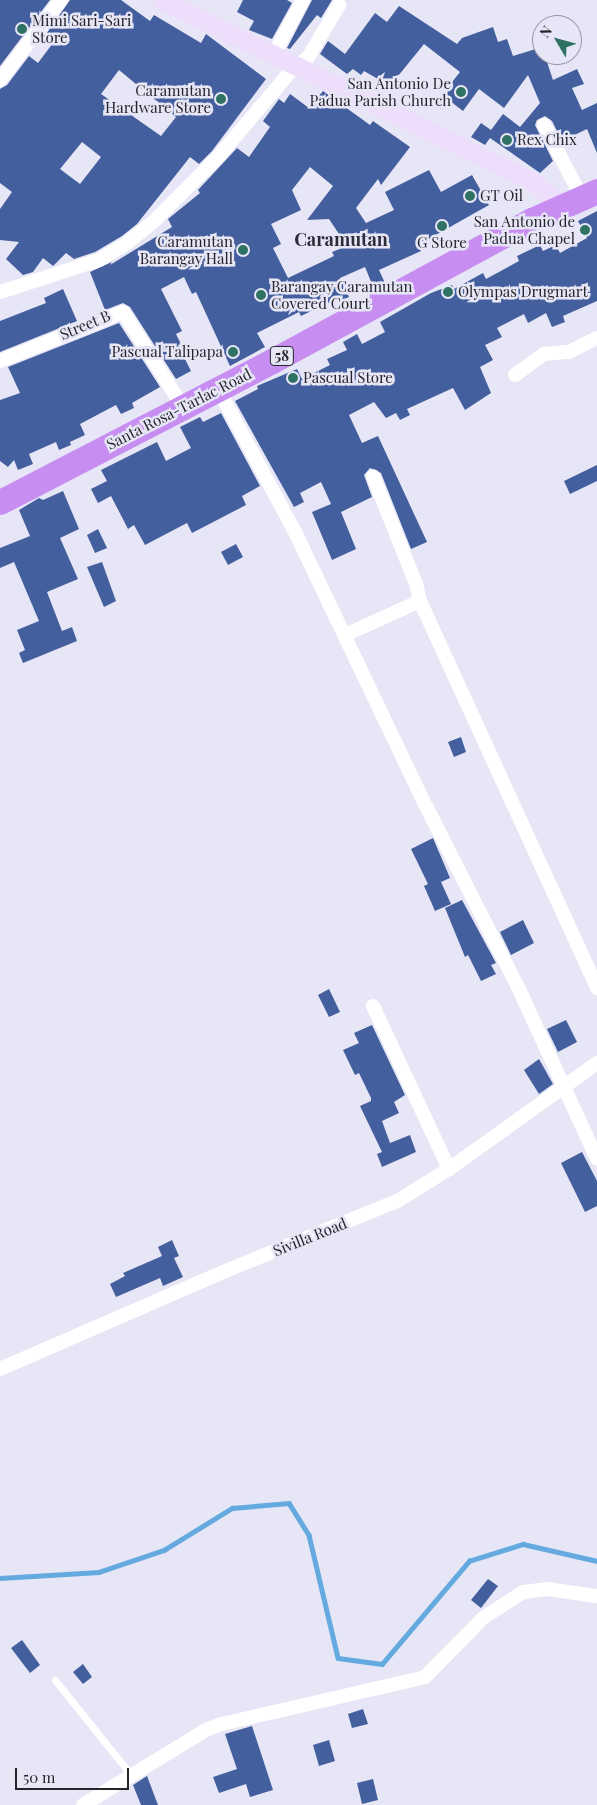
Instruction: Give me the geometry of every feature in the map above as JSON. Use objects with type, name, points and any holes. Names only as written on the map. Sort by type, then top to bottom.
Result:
[{"type":"highway","name":"Santa Rosa-Tarlac Road","points":[[0,502],[581,198]]},
{"type":"main road","points":[[171,2],[532,181],[581,198]]},
{"type":"street","points":[[0,80],[60,0]]},
{"type":"street","points":[[274,54],[303,0]]},
{"type":"street","points":[[0,292],[99,260],[127,243],[218,157],[296,65],[311,54],[339,5]]},
{"type":"street","points":[[544,125],[581,198]]},
{"type":"street","name":"Street B","points":[[0,361],[123,312],[183,407]]},
{"type":"street","points":[[515,375],[544,354],[569,352],[597,338]]},
{"type":"street","points":[[218,389],[345,635],[565,1086],[597,1159]]},
{"type":"street","points":[[373,476],[416,584],[420,601],[597,988]]},
{"type":"street","points":[[345,635],[420,601]]},
{"type":"street","points":[[373,1006],[449,1169]]},
{"type":"street","name":"Sivilla Road","points":[[0,1369],[223,1272],[384,1208],[449,1169],[597,1063]]},
{"type":"street","points":[[83,1805],[206,1730],[234,1719],[425,1677],[483,1618],[523,1592],[547,1589],[597,1596]]},
{"type":"lane","points":[[55,1680],[131,1775]]},
{"type":"building","points":[[0,0],[50,0],[0,66]]},
{"type":"building","points":[[70,0],[121,0],[150,21],[154,15],[201,43],[206,34],[266,79],[212,151],[199,164],[190,157],[137,224],[122,236],[95,252],[74,259],[66,253],[53,266],[43,258],[33,272],[23,275],[6,259],[19,242],[0,240],[0,209],[12,192],[0,183],[0,89],[7,85],[29,56],[38,63],[53,43],[44,37]],"holes":[[[119,70],[176,117],[161,136],[101,94]],[[82,142],[101,157],[80,184],[60,169]]]},
{"type":"building","points":[[243,0],[287,0],[292,3],[272,39],[249,30],[254,21],[237,12]]},
{"type":"building","points":[[312,0],[332,0],[321,18],[317,15],[290,49],[287,48]]},
{"type":"building","points":[[399,6],[457,44],[462,38],[493,27],[498,42],[507,39],[513,56],[532,50],[532,65],[548,65],[553,80],[577,69],[584,84],[572,88],[582,110],[597,103],[597,153],[587,129],[562,141],[552,121],[545,116],[537,120],[535,125],[553,161],[540,173],[490,138],[485,145],[471,137],[481,123],[491,130],[503,114],[520,127],[540,103],[528,75],[504,108],[479,89],[463,111],[442,95],[460,72],[424,44],[390,86],[364,71],[361,75],[353,69],[347,74],[320,54],[328,41],[345,54],[375,13],[387,22]]},
{"type":"building","points":[[323,91],[370,125],[373,121],[410,147],[381,185],[378,179],[356,208],[366,223],[394,210],[385,192],[429,170],[441,192],[472,175],[489,205],[418,245],[421,251],[379,270],[385,283],[374,289],[365,267],[340,278],[349,297],[338,302],[336,299],[301,316],[299,312],[257,333],[265,347],[230,366],[196,292],[192,294],[184,277],[161,289],[182,331],[176,334],[181,344],[178,345],[191,371],[176,379],[130,307],[123,303],[105,310],[90,272],[112,262],[110,265],[172,227],[168,219],[200,193],[198,190],[237,148],[249,157],[270,127],[263,121],[279,99],[284,103],[290,94],[309,108]],"holes":[[[310,167],[333,186],[307,220],[329,219],[347,246],[332,252],[334,256],[288,278],[273,248],[281,244],[271,224],[301,210],[292,190]]]},
{"type":"building","points":[[597,211],[597,301],[563,316],[565,322],[552,327],[546,313],[528,323],[524,314],[497,328],[502,337],[485,345],[493,360],[480,367],[491,393],[465,410],[453,388],[407,409],[410,415],[400,420],[396,413],[386,418],[374,402],[349,415],[362,443],[378,436],[427,542],[411,549],[381,473],[370,468],[364,475],[372,497],[341,512],[356,549],[332,560],[312,512],[331,504],[321,482],[300,493],[304,502],[294,507],[235,401],[258,389],[257,386],[297,369],[302,379],[330,365],[327,359],[347,350],[343,342],[357,334],[362,344],[385,332],[380,322],[431,293],[452,285],[454,289],[483,273],[486,279],[519,261],[517,256],[540,245],[543,251],[556,245],[560,253],[587,238],[578,221]]},
{"type":"building","points":[[63,289],[77,321],[0,352],[0,321],[46,303],[44,298]]},
{"type":"building","points":[[119,323],[160,387],[132,403],[134,408],[121,414],[116,405],[80,424],[85,435],[70,442],[71,445],[59,450],[56,442],[29,454],[33,464],[18,470],[14,460],[8,467],[0,461],[0,400],[20,393],[8,367]]},
{"type":"building","points":[[221,413],[260,486],[242,496],[246,505],[192,533],[187,523],[145,545],[134,525],[128,529],[111,496],[98,503],[91,489],[107,481],[101,470],[157,442],[166,461],[191,448],[180,427],[200,417],[203,422]]},
{"type":"building","points":[[597,465],[597,481],[570,494],[564,481]]},
{"type":"building","points":[[63,491],[79,529],[60,538],[78,579],[47,592],[62,631],[72,627],[77,641],[23,663],[19,653],[25,650],[17,630],[39,621],[14,562],[0,568],[0,548],[30,536],[19,510],[39,498],[43,500]]},
{"type":"building","points":[[98,529],[107,548],[95,553],[87,535]]},
{"type":"building","points":[[236,544],[243,557],[228,565],[221,552]]},
{"type":"building","points":[[102,562],[116,601],[104,607],[87,567]]},
{"type":"building","points":[[461,737],[466,752],[454,757],[448,742]]},
{"type":"building","points":[[433,838],[450,878],[441,882],[451,904],[435,911],[424,886],[428,884],[411,849]]},
{"type":"building","points":[[462,900],[496,963],[491,965],[496,974],[481,981],[468,955],[465,957],[445,908]]},
{"type":"building","points":[[523,920],[534,943],[511,955],[500,932]]},
{"type":"building","points":[[329,989],[340,1012],[329,1017],[318,995]]},
{"type":"building","points":[[566,1020],[577,1042],[558,1052],[547,1029]]},
{"type":"building","points":[[372,1025],[405,1095],[394,1102],[399,1113],[382,1121],[390,1143],[410,1135],[416,1152],[382,1167],[377,1154],[382,1152],[360,1106],[371,1101],[371,1098],[359,1073],[355,1075],[343,1050],[359,1043],[354,1033]]},
{"type":"building","points":[[539,1059],[553,1084],[539,1094],[524,1070]]},
{"type":"building","points":[[582,1152],[597,1181],[597,1206],[585,1212],[561,1163]]},
{"type":"building","points":[[172,1240],[179,1256],[174,1258],[183,1277],[163,1286],[160,1278],[116,1297],[110,1284],[125,1276],[123,1273],[162,1256],[158,1247]]},
{"type":"building","points":[[488,1579],[498,1586],[481,1608],[471,1600]]},
{"type":"building","points":[[22,1640],[40,1665],[30,1673],[11,1648]]},
{"type":"building","points":[[83,1664],[92,1677],[83,1684],[73,1672]]},
{"type":"building","points":[[363,1709],[368,1724],[352,1728],[348,1714]]},
{"type":"building","points":[[252,1726],[273,1790],[250,1797],[246,1784],[219,1793],[213,1777],[237,1769],[225,1734]]},
{"type":"building","points":[[329,1740],[335,1761],[319,1766],[313,1745]]},
{"type":"building","points":[[147,1776],[158,1805],[141,1805],[133,1785]]},
{"type":"building","points":[[373,1779],[378,1800],[362,1804],[357,1783]]},
{"type":"waterway","points":[[0,1578],[99,1572],[164,1550],[232,1508],[289,1503],[309,1535],[338,1658],[382,1664],[469,1561],[523,1544],[597,1561]]},
{"type":"place","name":"Mimi Sari-Sari Store","points":[[22,29]]},
{"type":"place","name":"San Antonio De Padua Parish Church","points":[[461,92]]},
{"type":"place","name":"Caramutan Hardware Store","points":[[221,99]]},
{"type":"place","name":"Rex Chix","points":[[507,140]]},
{"type":"place","name":"GT Oil","points":[[470,196]]},
{"type":"place","name":"G Store","points":[[442,226]]},
{"type":"place","name":"San Antonio de Padua Chapel","points":[[585,230]]},
{"type":"place","name":"Caramutan Barangay Hall","points":[[243,250]]},
{"type":"place","name":"Olympas Drugmart","points":[[448,292]]},
{"type":"place","name":"Barangay Caramutan Covered Court","points":[[261,295]]},
{"type":"place","name":"Pascual Talipapa","points":[[233,352]]},
{"type":"place","name":"Pascual Store","points":[[293,378]]},
{"type":"district","name":"Caramutan","points":[[341,239]]}]
